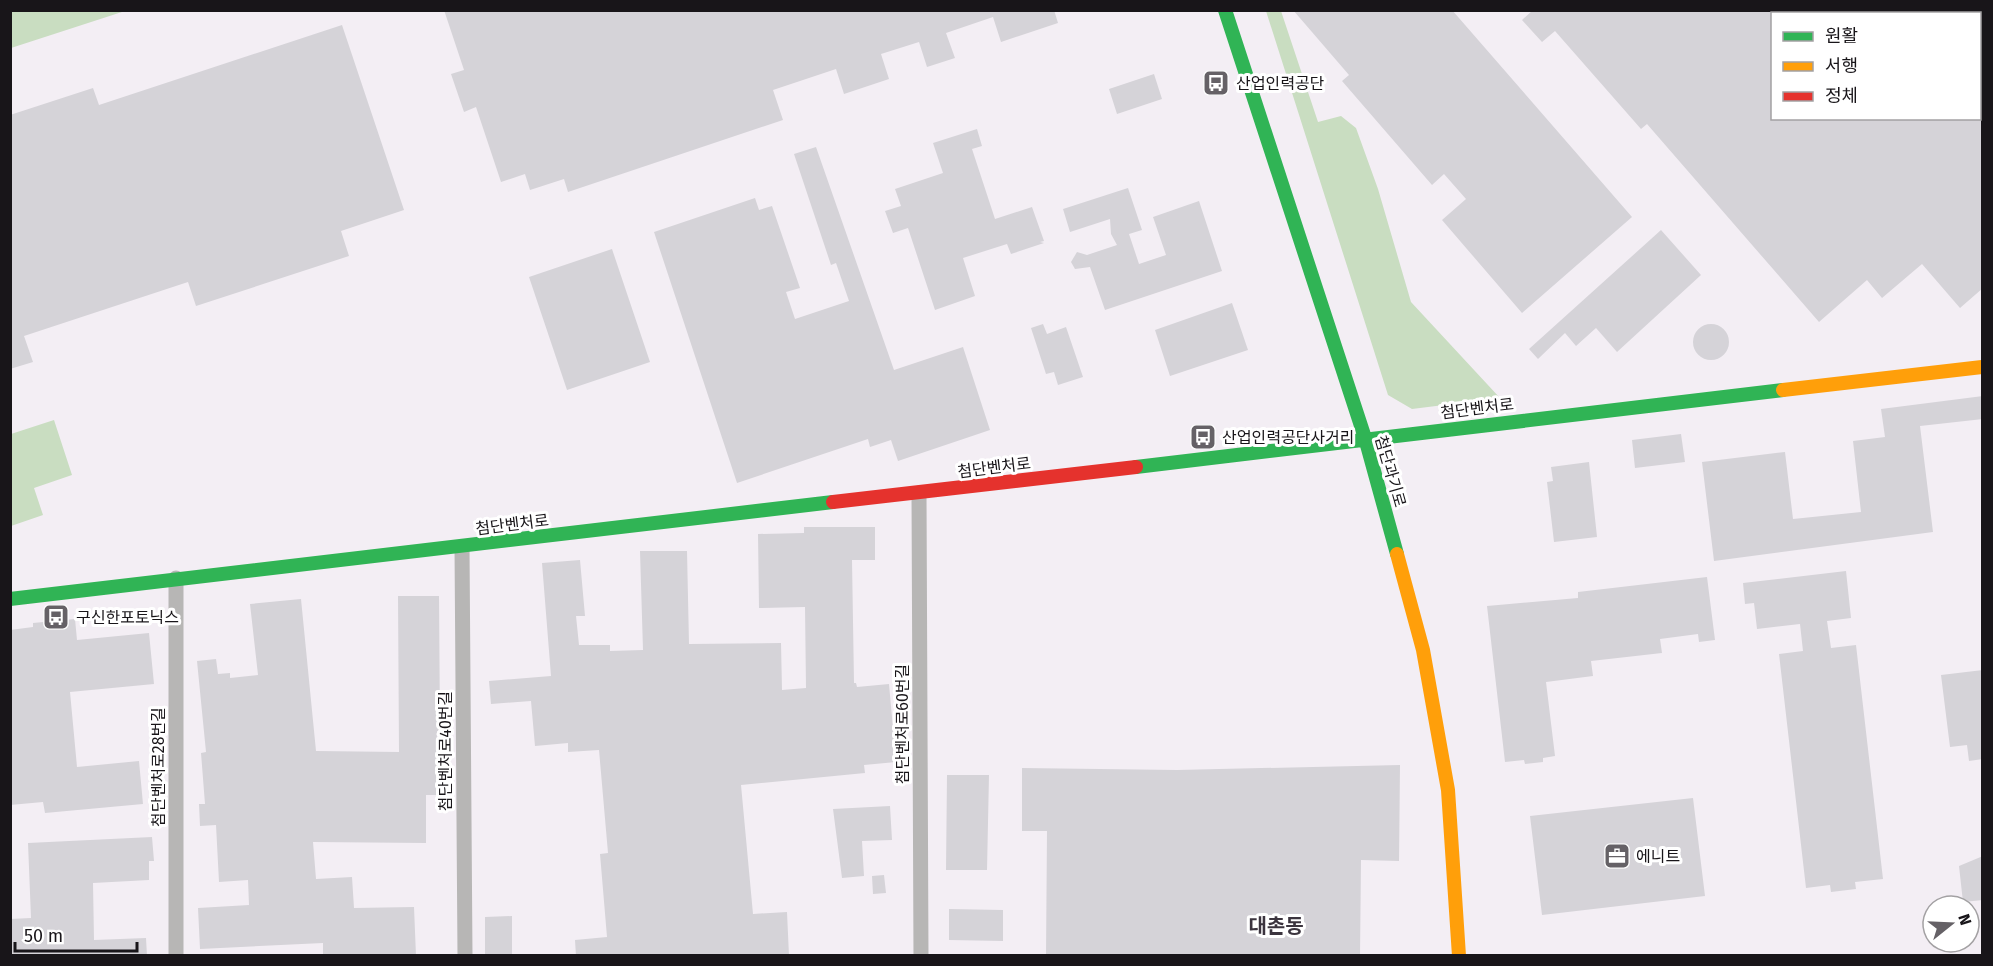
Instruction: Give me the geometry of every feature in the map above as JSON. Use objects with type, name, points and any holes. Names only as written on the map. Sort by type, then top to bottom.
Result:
[{"type":"street","name":"첨단과기로","points":[[1225,10],[1365,438],[1423,650],[1448,790],[1459,956]]},
{"type":"street","name":"첨단벤처로","points":[[10,599],[1983,367]]},
{"type":"street","name":"첨단벤처로60번길","points":[[919,493],[921,956]]},
{"type":"street","name":"첨단벤처로40번길","points":[[462,547],[465,956]]},
{"type":"street","name":"첨단벤처로28번길","points":[[176,578],[176,956]]},
{"type":"green space","points":[[11,10],[125,10],[125,11],[11,48]]},
{"type":"green space","points":[[1266,11],[1281,11],[1318,122],[1341,116],[1356,128],[1378,189],[1411,302],[1500,398],[1412,409],[1388,395]]},
{"type":"green space","points":[[54,420],[72,475],[34,488],[43,515],[11,526],[11,434]]},
{"type":"building","points":[[444,10],[1054,10],[1058,23],[1001,42],[993,17],[946,33],[955,58],[927,67],[919,42],[881,54],[889,79],[844,94],[836,69],[773,90],[783,120],[568,192],[564,179],[530,190],[525,174],[501,182],[476,107],[464,112],[451,74],[464,70]]},
{"type":"building","points":[[1293,10],[1452,10],[1632,217],[1522,313],[1442,220],[1466,199],[1444,174],[1432,185],[1342,81],[1349,75]]},
{"type":"building","points":[[1533,10],[1773,10],[1771,12],[1771,120],[1981,120],[1983,118],[1983,288],[1960,308],[1922,264],[1882,298],[1867,280],[1819,322],[1647,124],[1641,129],[1555,31],[1542,42],[1522,20]]},
{"type":"building","points":[[342,25],[404,210],[341,231],[349,256],[196,306],[188,282],[24,336],[33,362],[10,369],[10,115],[93,88],[99,105]]},
{"type":"building","points":[[1154,74],[1162,99],[1117,114],[1109,89]]},
{"type":"building","points":[[977,129],[982,146],[972,149],[995,219],[1032,207],[1044,241],[1040,242],[1044,243],[1011,254],[1007,244],[963,258],[975,296],[935,310],[908,228],[893,233],[885,211],[901,206],[895,189],[943,173],[933,143]]},
{"type":"building","points":[[816,147],[894,370],[963,347],[990,430],[898,461],[891,440],[870,447],[868,439],[737,483],[654,232],[755,198],[759,210],[772,206],[800,288],[786,292],[795,319],[849,301],[836,263],[831,265],[794,154]]},
{"type":"building","points":[[1128,188],[1142,230],[1129,234],[1139,264],[1166,255],[1153,217],[1199,201],[1222,271],[1105,310],[1090,267],[1075,269],[1071,262],[1077,252],[1087,255],[1117,245],[1111,234],[1110,219],[1070,232],[1063,209]]},
{"type":"building","points":[[1661,230],[1701,275],[1617,352],[1596,328],[1576,346],[1565,333],[1538,359],[1529,349]]},
{"type":"building","points":[[612,249],[650,362],[567,390],[529,277]]},
{"type":"building","points":[[1232,303],[1248,350],[1170,376],[1155,330]]},
{"type":"building","points":[[1043,324],[1047,334],[1066,327],[1083,377],[1058,385],[1054,372],[1046,374],[1031,328]]},
{"type":"building","points":[[1711,324],[1724,329],[1729,342],[1724,355],[1711,360],[1698,355],[1693,342],[1698,329]]},
{"type":"building","points":[[1983,396],[1983,419],[1920,426],[1933,532],[1714,561],[1702,462],[1785,452],[1793,519],[1861,512],[1853,441],[1885,437],[1881,409]]},
{"type":"building","points":[[1681,434],[1685,462],[1635,468],[1632,440]]},
{"type":"building","points":[[1589,462],[1597,537],[1554,542],[1547,482],[1553,481],[1551,467]]},
{"type":"building","points":[[804,527],[875,527],[875,560],[852,560],[854,683],[857,687],[889,684],[896,762],[864,765],[865,773],[741,785],[753,914],[787,912],[789,956],[576,956],[575,940],[607,937],[600,854],[608,853],[599,750],[568,752],[568,743],[535,746],[531,701],[491,704],[489,681],[551,676],[542,563],[580,560],[585,616],[576,616],[579,645],[610,645],[610,651],[643,650],[640,551],[687,551],[689,644],[781,643],[782,690],[806,688],[805,607],[759,608],[758,534],[804,533]]},
{"type":"building","points":[[1846,571],[1851,618],[1827,621],[1831,648],[1856,645],[1883,879],[1855,882],[1856,889],[1831,892],[1830,885],[1806,888],[1779,654],[1803,651],[1800,624],[1757,629],[1754,603],[1745,604],[1743,583]]},
{"type":"building","points":[[1707,577],[1715,640],[1699,642],[1698,634],[1660,639],[1662,653],[1591,661],[1593,676],[1546,682],[1555,756],[1543,758],[1543,762],[1525,764],[1524,760],[1505,762],[1487,606],[1578,598],[1578,592]]},
{"type":"building","points":[[398,596],[439,596],[440,731],[437,731],[436,795],[426,795],[426,843],[313,842],[316,879],[352,877],[354,908],[414,907],[416,956],[323,956],[323,943],[200,949],[198,908],[249,905],[248,880],[219,882],[216,825],[200,826],[199,804],[205,804],[201,753],[206,752],[197,661],[216,659],[218,674],[230,673],[230,678],[258,675],[250,604],[301,599],[316,751],[399,752]]},
{"type":"building","points":[[75,619],[77,640],[149,633],[154,684],[70,692],[77,767],[139,761],[143,804],[45,813],[43,802],[10,805],[10,630],[33,627],[33,623]]},
{"type":"building","points":[[1983,670],[1983,759],[1969,761],[1967,745],[1950,747],[1941,675]]},
{"type":"building","points":[[1400,765],[1399,861],[1361,860],[1360,956],[1046,956],[1047,831],[1022,831],[1022,768],[1177,770]]},
{"type":"building","points":[[947,775],[989,775],[987,870],[946,870]]},
{"type":"building","name":"에니트","points":[[1693,798],[1705,896],[1542,915],[1530,816]]},
{"type":"building","points":[[890,806],[892,840],[862,841],[864,876],[842,878],[833,809]]},
{"type":"building","points":[[152,837],[154,861],[149,861],[149,880],[93,883],[94,940],[146,938],[147,956],[10,956],[10,919],[31,918],[28,843]]},
{"type":"building","points":[[1983,856],[1983,900],[1981,900],[1981,894],[1962,894],[1959,866]]},
{"type":"building","points":[[884,875],[886,893],[873,894],[872,876]]},
{"type":"building","points":[[949,909],[1003,910],[1003,941],[949,940]]},
{"type":"building","points":[[512,916],[512,956],[485,956],[485,917]]},
{"type":"traffic: fast","points":[[1225,10],[1365,438],[1397,554]]},
{"type":"traffic: fast","points":[[1136,467],[1783,390]]},
{"type":"traffic: fast","points":[[10,599],[833,502]]},
{"type":"traffic: slow","points":[[1783,390],[1982,367]]},
{"type":"traffic: slow","points":[[1397,554],[1423,650],[1448,790],[1459,956]]},
{"type":"traffic: jam","points":[[833,502],[1136,467]]},
{"type":"place","name":"산업인력공단","points":[[1216,83]]},
{"type":"place","name":"산업인력공단사거리","points":[[1203,437]]},
{"type":"place","name":"구신한포토닉스","points":[[56,617]]},
{"type":"place","name":"에니트","points":[[1617,856]]},
{"type":"district","name":"대촌동","points":[[1276,926]]}]
